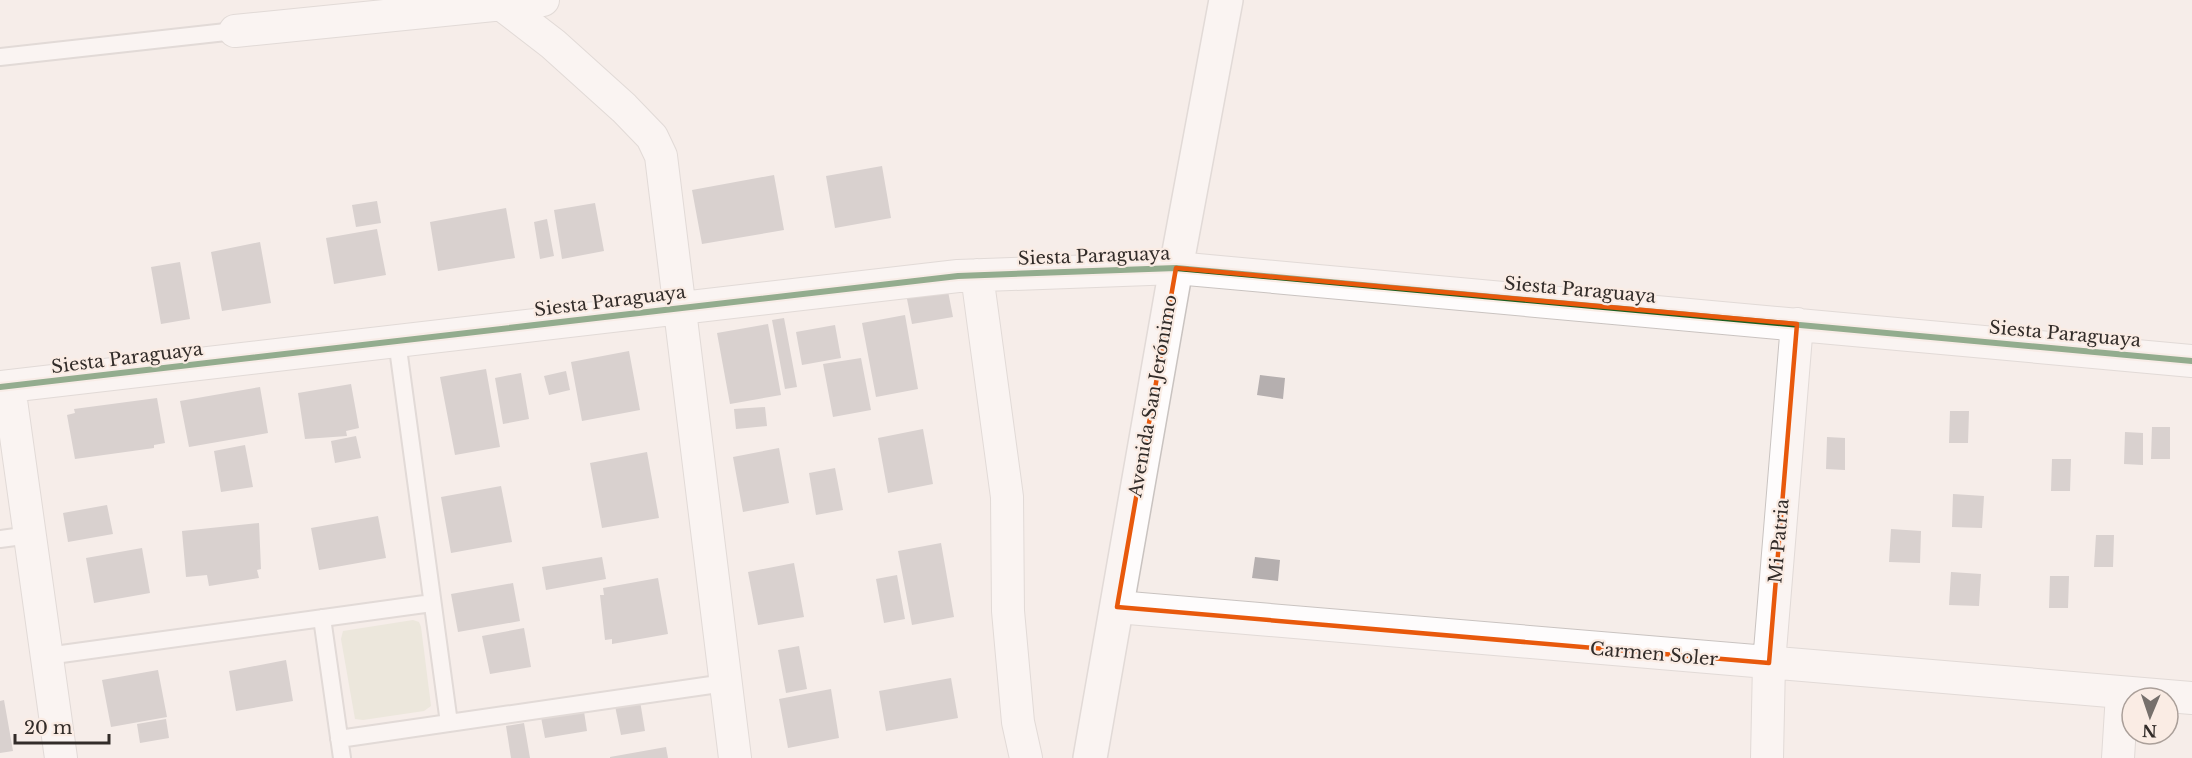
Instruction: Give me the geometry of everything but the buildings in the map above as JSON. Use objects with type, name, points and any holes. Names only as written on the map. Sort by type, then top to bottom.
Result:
[{"type":"street","points":[[235,31],[543,0]]},
{"type":"street","name":"Avenida San Jerónimo","points":[[1090,758],[1176,268],[1226,0]]},
{"type":"street","points":[[501,4],[553,44],[624,108],[652,137],[661,156],[735,758]]},
{"type":"street","name":"Siesta Paraguaya","points":[[5,387],[977,275],[1176,268],[2192,361]]},
{"type":"street","points":[[977,275],[1007,497],[1008,611],[1018,722],[1026,758]]},
{"type":"street","name":"Mi Patria","points":[[1767,758],[1769,663],[1797,324]]},
{"type":"street","points":[[5,387],[15,537],[47,656],[61,758]]},
{"type":"street","name":"Carmen Soler","points":[[1117,607],[2120,694]]},
{"type":"street","points":[[2118,758],[2120,726]]},
{"type":"lane","points":[[0,57],[235,31]]},
{"type":"lane","points":[[397,341],[449,723]]},
{"type":"lane","points":[[47,656],[432,603]]},
{"type":"lane","points":[[322,618],[342,758]]},
{"type":"lane","points":[[339,739],[725,683]]},
{"type":"highlighted area","points":[[1176,268],[1797,324],[1769,663],[1117,607]]},
{"type":"green space","points":[[413,620],[419,622],[421,627],[431,706],[424,711],[363,720],[355,719],[341,639],[343,631]]},
{"type":"cycle path","points":[[0,387],[958,276],[1176,268],[2192,361]]}]
